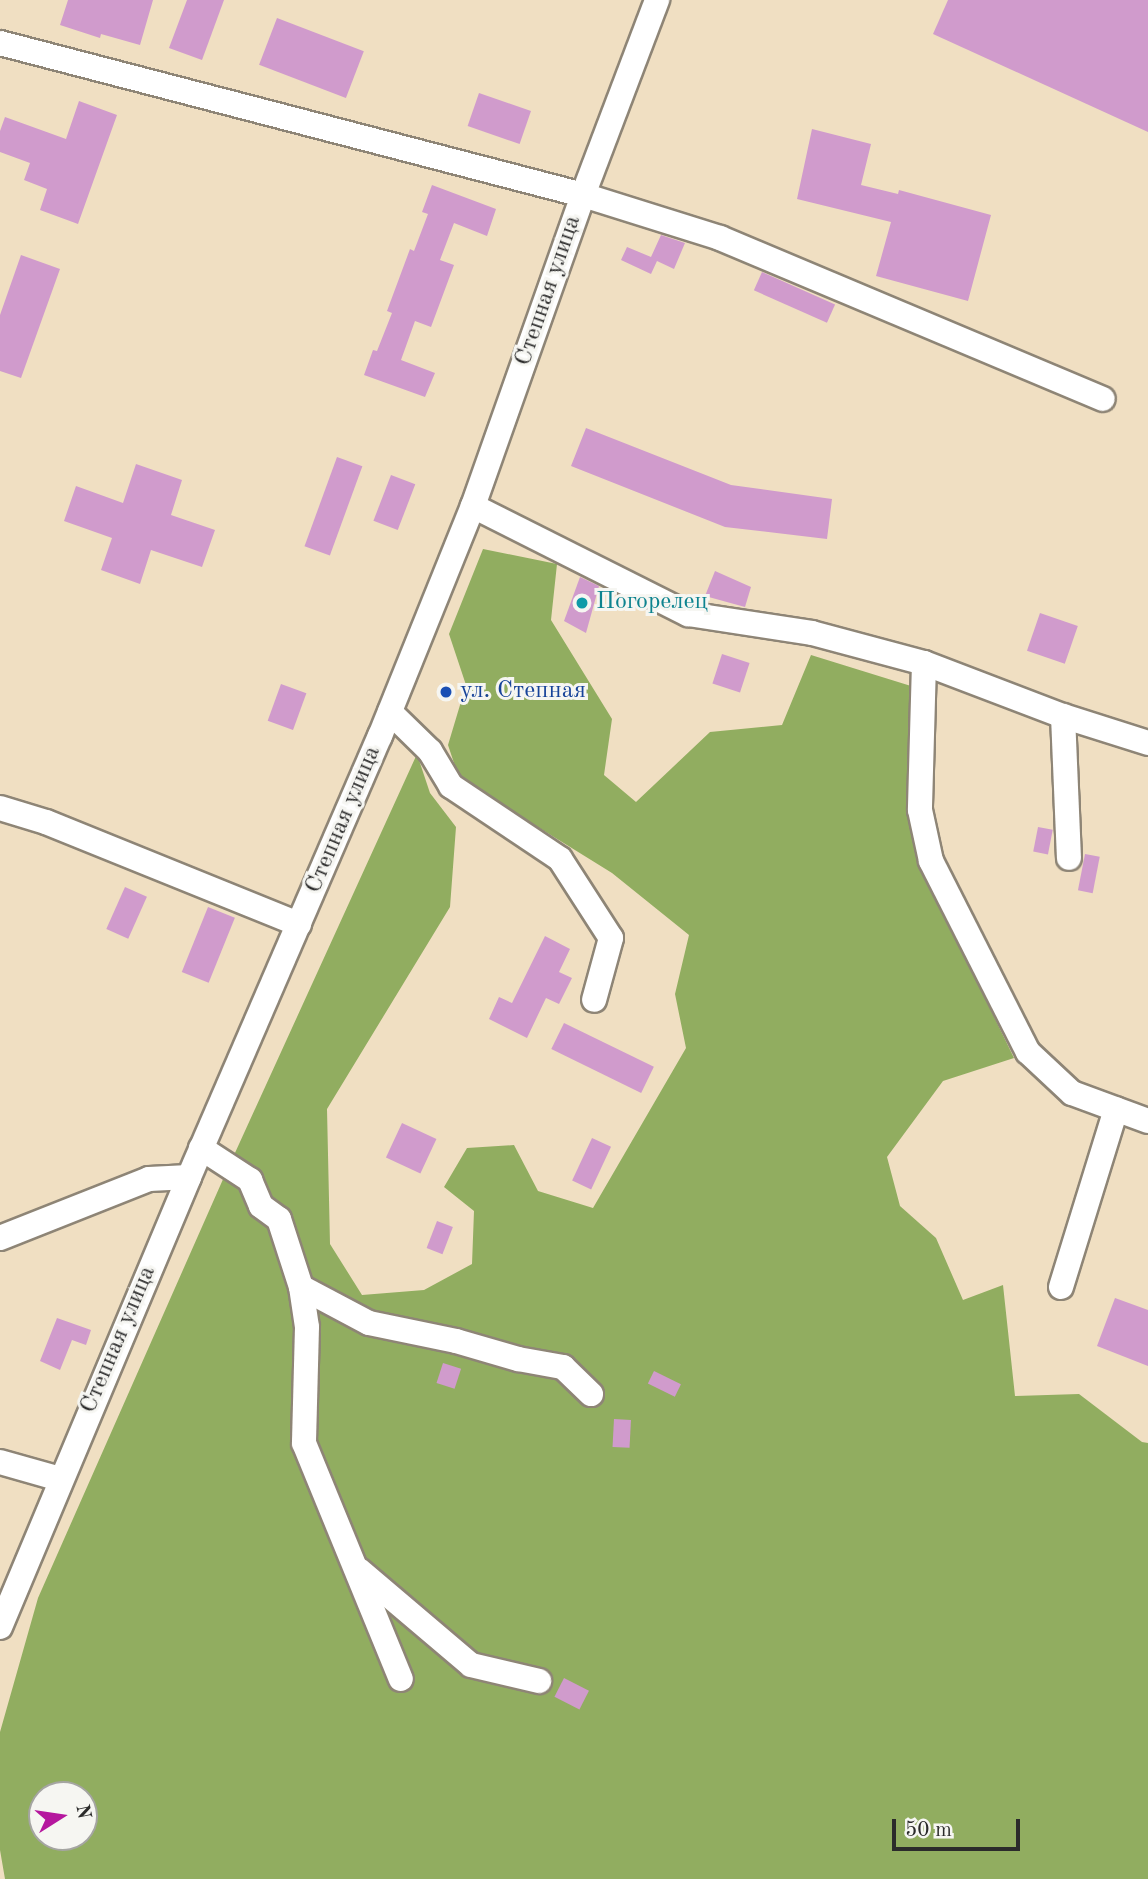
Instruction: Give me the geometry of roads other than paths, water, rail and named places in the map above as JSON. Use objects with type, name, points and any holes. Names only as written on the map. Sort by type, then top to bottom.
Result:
[{"type":"street","name":"Степная улица","points":[[2,1612],[390,712],[473,506],[583,195],[657,0]]},
{"type":"street","points":[[0,43],[583,195],[720,238],[1103,399]]},
{"type":"street","points":[[473,506],[688,614],[813,634],[924,663],[1063,716],[1148,744]]},
{"type":"street","points":[[924,663],[920,810],[931,860],[1028,1052],[1072,1093],[1148,1121]]},
{"type":"street","points":[[390,712],[430,751],[451,786],[560,859],[611,938],[594,1000]]},
{"type":"street","points":[[1063,716],[1069,859]]},
{"type":"street","points":[[0,808],[47,822],[299,924]]},
{"type":"street","points":[[1061,1287],[1116,1109]]},
{"type":"street","points":[[201,1149],[250,1180],[261,1206],[279,1219],[301,1287],[307,1327],[304,1443],[401,1679]]},
{"type":"street","points":[[0,1238],[149,1179],[189,1177]]},
{"type":"street","points":[[301,1287],[369,1324],[456,1340],[518,1359],[563,1367],[591,1394]]},
{"type":"street","points":[[0,1462],[60,1479]]},
{"type":"street","points":[[355,1567],[471,1665],[539,1681]]},
{"type":"place","name":"Погорелец","points":[[582,603]]},
{"type":"place","name":"ул. Степная","points":[[446,692]]}]
